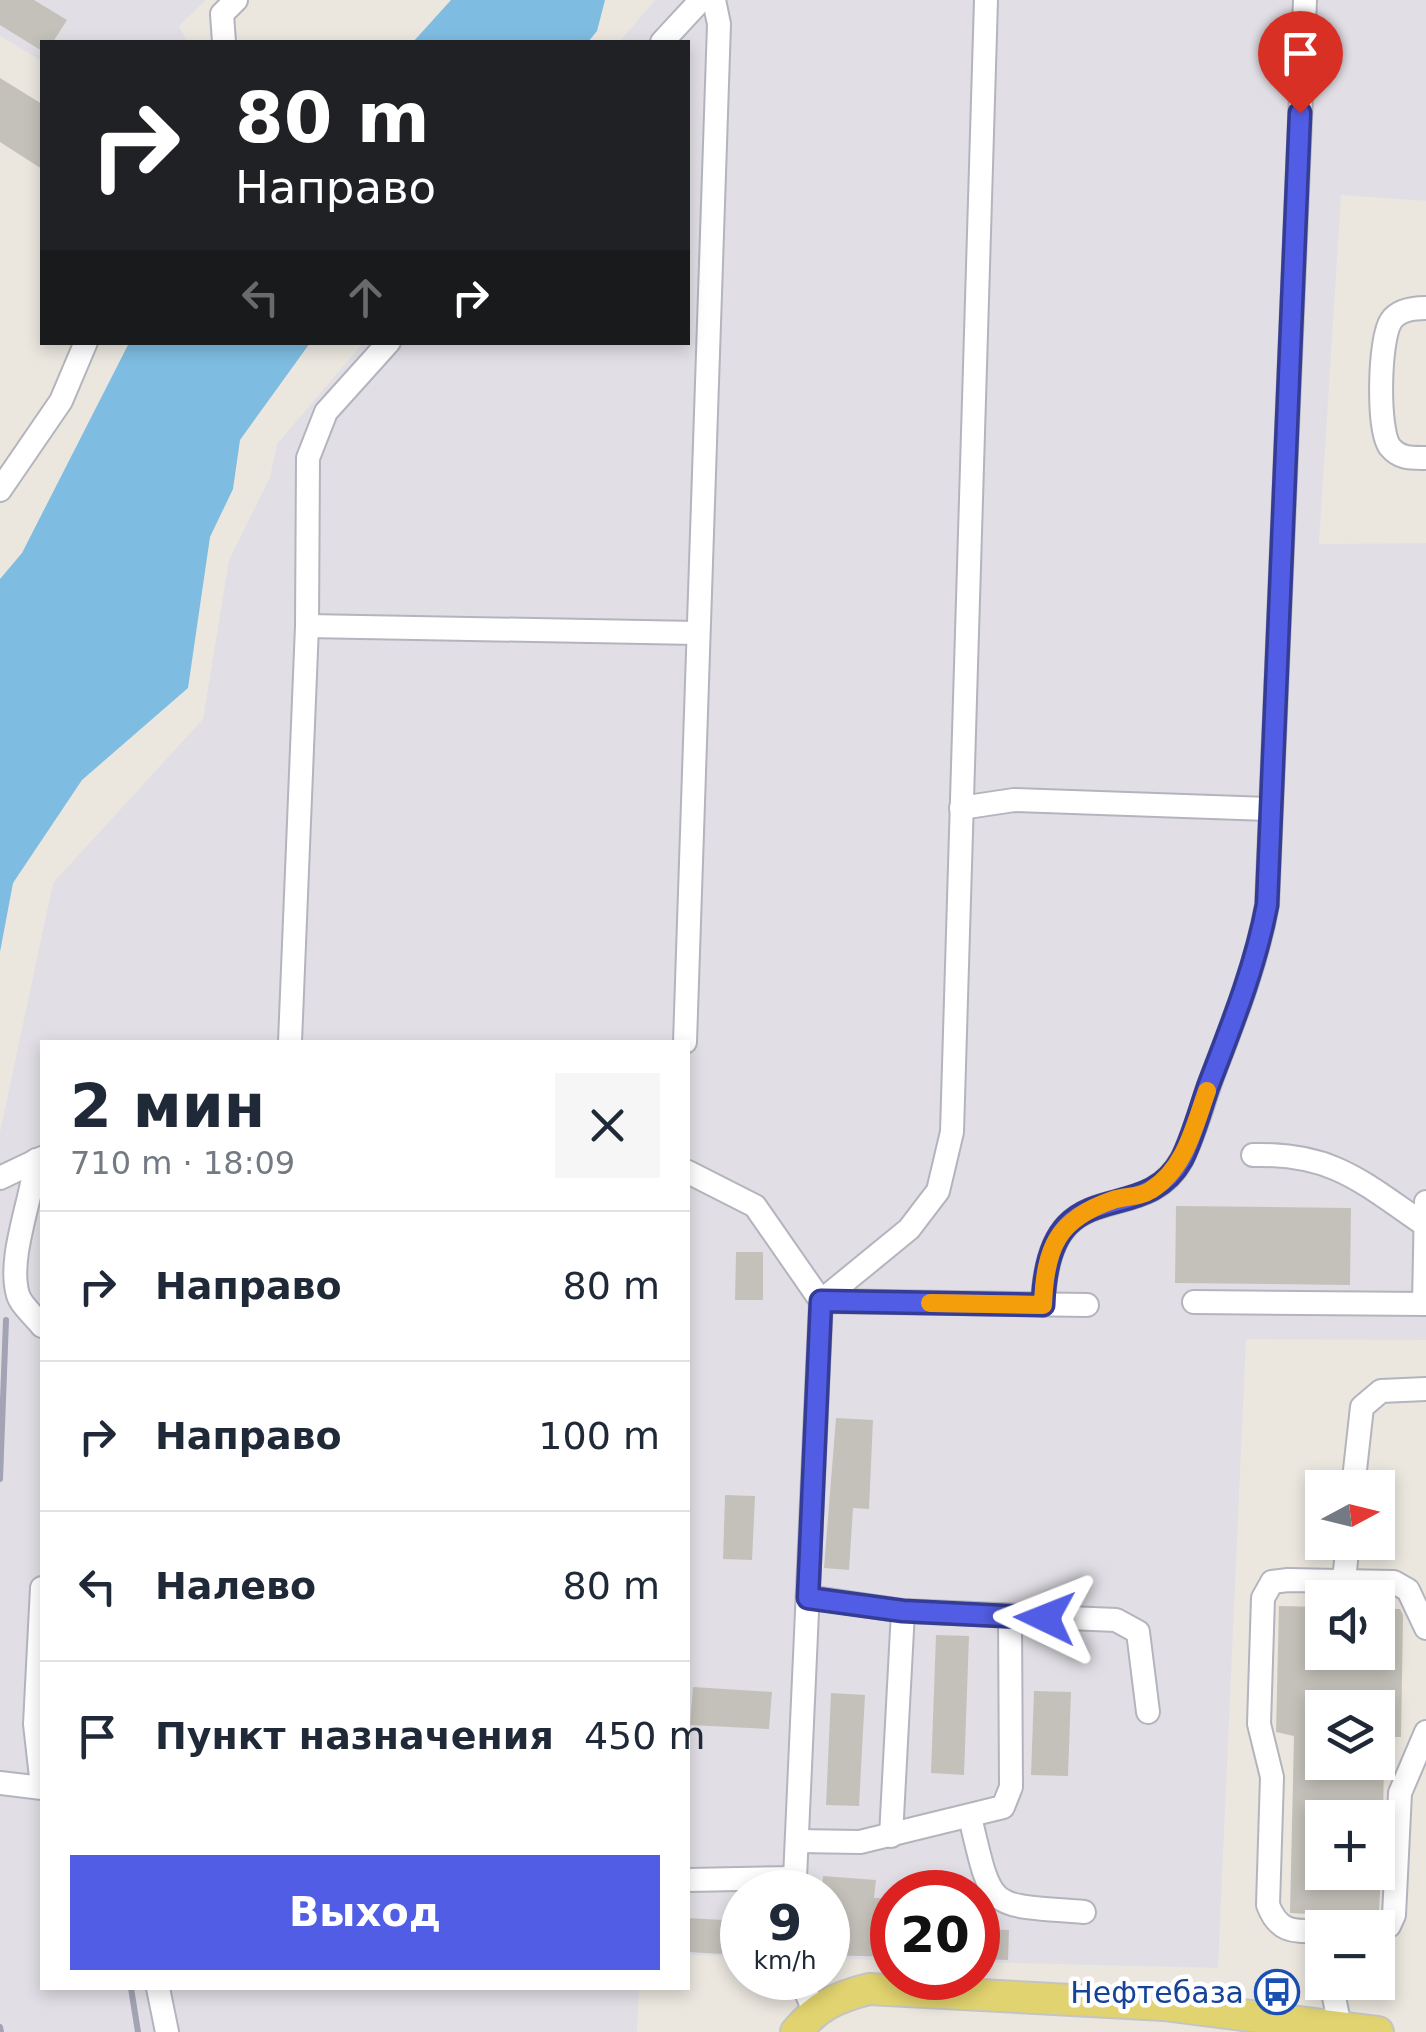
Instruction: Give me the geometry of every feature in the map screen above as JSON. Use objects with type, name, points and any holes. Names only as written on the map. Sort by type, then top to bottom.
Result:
[{"type":"main road","points":[[805,2022],[837,1997],[870,1989],[1164,2005],[1378,2032]]},
{"type":"lane","points":[[224,40],[222,14],[236,0]]},
{"type":"lane","points":[[664,40],[701,0]]},
{"type":"lane","points":[[684,1040],[719,24],[714,0]]},
{"type":"lane","points":[[821,1301],[909,1229],[938,1190],[952,1132],[986,0]]},
{"type":"lane","points":[[1043,1305],[1044,1261],[1070,1220],[1114,1200],[1150,1192],[1180,1162],[1257,957],[1267,905],[1268,809],[1305,0]]},
{"type":"lane","points":[[1426,308],[1412,308],[1393,317],[1384,335],[1382,432],[1391,448],[1404,458],[1426,458]]},
{"type":"lane","points":[[0,490],[61,400],[85,345]]},
{"type":"lane","points":[[290,1040],[307,626],[308,458],[326,412],[386,345]]},
{"type":"lane","points":[[307,626],[697,634]]},
{"type":"lane","points":[[961,808],[1014,800],[1268,809]]},
{"type":"lane","points":[[1252,1156],[1282,1155],[1336,1164],[1426,1224]]},
{"type":"lane","points":[[0,1178],[39,1159]]},
{"type":"lane","points":[[39,1159],[17,1244],[18,1296],[40,1324]]},
{"type":"lane","points":[[690,1173],[756,1206],[821,1301],[796,1870]]},
{"type":"lane","points":[[1194,1302],[1425,1304],[1426,1202]]},
{"type":"lane","points":[[821,1301],[1087,1305]]},
{"type":"lane","points":[[1355,1470],[1362,1407],[1381,1390],[1426,1389]]},
{"type":"lane","points":[[1344,1580],[1346,1560]]},
{"type":"lane","points":[[1305,1581],[1272,1582],[1263,1598],[1259,1724],[1272,1777],[1268,1905],[1274,1921],[1286,1931],[1305,1931]]},
{"type":"lane","points":[[1395,1583],[1408,1590],[1426,1628]]},
{"type":"lane","points":[[808,1598],[903,1611],[1116,1620],[1138,1632],[1148,1712]]},
{"type":"lane","points":[[891,1836],[903,1611]]},
{"type":"lane","points":[[797,1841],[860,1842],[1003,1807],[1011,1787],[1010,1617]]},
{"type":"lane","points":[[40,1627],[35,1724],[40,1769]]},
{"type":"lane","points":[[1394,1910],[1400,1793],[1426,1732]]},
{"type":"lane","points":[[0,1782],[40,1787]]},
{"type":"lane","points":[[970,1817],[987,1887],[1008,1906],[1084,1912]]},
{"type":"lane","points":[[690,1880],[720,1881]]},
{"type":"lane","points":[[158,1990],[167,2032]]},
{"type":"lane","points":[[1335,2000],[1341,2029]]},
{"type":"shaded area","points":[[0,0],[206,0],[179,26],[186,40],[40,40],[40,60],[0,36]]},
{"type":"shaded area","points":[[655,0],[1426,0],[1426,201],[1341,195],[1319,544],[1426,543],[1426,1340],[1246,1339],[1218,1968],[1000,1963],[1000,1870],[870,1870],[870,1960],[850,1959],[850,1870],[720,1870],[720,1956],[690,1955],[690,1040],[40,1040],[40,1990],[639,1990],[637,2032],[0,2032],[0,1132],[53,883],[203,719],[229,560],[270,477],[277,444],[361,345],[690,345],[690,40],[621,40]]},
{"type":"water","points":[[451,0],[605,0],[597,31],[590,40],[415,40]]},
{"type":"water","points":[[128,345],[309,345],[240,440],[233,489],[210,537],[188,688],[82,780],[13,883],[0,952],[0,579],[22,553]]},
{"type":"building","points":[[0,0],[34,0],[67,20],[54,40],[40,40],[40,50],[0,25]]},
{"type":"building","points":[[0,78],[40,103],[40,168],[0,142]]},
{"type":"building","points":[[1176,1206],[1351,1208],[1350,1285],[1175,1283]]},
{"type":"building","points":[[736,1252],[763,1252],[763,1300],[735,1300]]},
{"type":"building","points":[[836,1418],[873,1420],[869,1509],[853,1508],[849,1570],[824,1568]]},
{"type":"building","points":[[725,1495],[755,1496],[752,1560],[723,1559]]},
{"type":"building","points":[[1279,1606],[1305,1607],[1305,1670],[1395,1670],[1395,1609],[1400,1609],[1401,1737],[1395,1737],[1395,1690],[1305,1690],[1305,1780],[1384,1780],[1383,1800],[1305,1800],[1305,1890],[1380,1890],[1379,1910],[1290,1913],[1294,1736],[1276,1732]]},
{"type":"building","points":[[936,1635],[969,1636],[964,1775],[931,1773]]},
{"type":"building","points":[[693,1687],[772,1692],[769,1729],[690,1725]]},
{"type":"building","points":[[1034,1691],[1071,1692],[1068,1776],[1031,1775]]},
{"type":"building","points":[[831,1693],[865,1695],[859,1806],[826,1805]]},
{"type":"building","points":[[850,1878],[870,1880],[870,1956],[850,1956]]},
{"type":"building","points":[[690,1918],[720,1920],[720,1954],[690,1952]]},
{"type":"building","points":[[1000,1930],[1009,1930],[1008,1960],[1000,1960]]},
{"type":"railway","points":[[0,1479],[6,1320]]},
{"type":"railway","points":[[131,1990],[138,2032]]},
{"type":"railway","points":[[0,2027],[1,2032]]},
{"type":"slow traffic","points":[[930,1303],[1043,1305],[1044,1261],[1070,1220],[1114,1200],[1150,1192],[1180,1162],[1207,1091]]},
{"type":"place","name":"Нефтебаза","points":[[1277,1992]]},
{"type":"route","points":[[1045,1618],[903,1611],[808,1598],[821,1301],[1043,1305],[1044,1261],[1070,1220],[1114,1200],[1150,1192],[1180,1162],[1257,957],[1267,905],[1300,113]]}]
